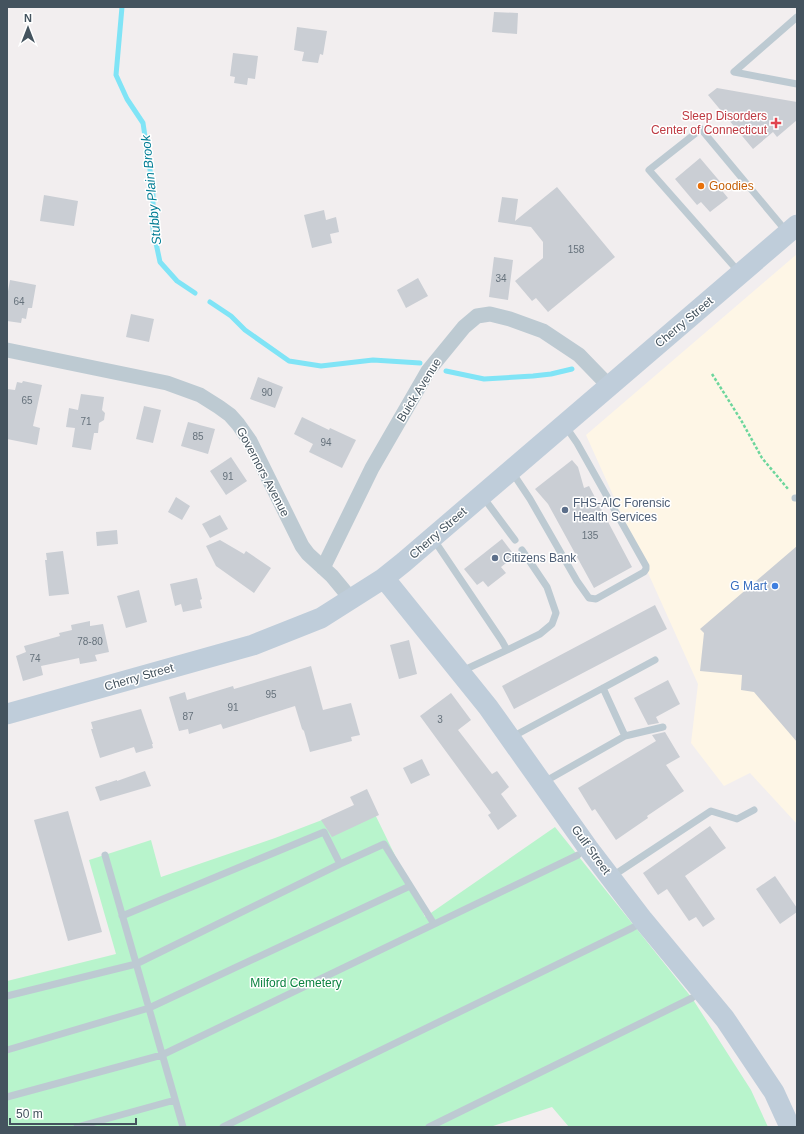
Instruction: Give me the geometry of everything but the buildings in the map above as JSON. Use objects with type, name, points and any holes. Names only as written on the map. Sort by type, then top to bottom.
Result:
[{"type":"main road","name":"Cherry Street","points":[[7,714],[254,645],[321,618],[384,578],[793,229]]},
{"type":"main road","name":"Gulf Street","points":[[384,578],[488,707],[610,877],[643,920],[724,1019],[774,1092],[790,1127]]},
{"type":"street","name":"Buick Avenue","points":[[323,568],[372,468],[428,371],[464,327],[477,316],[490,314],[510,319],[543,331],[579,355],[609,386]]},
{"type":"street","name":"Governors Avenue","points":[[7,350],[167,383],[200,395],[219,407],[230,415],[238,424],[250,442],[302,546],[308,554],[332,576],[351,599]]},
{"type":"lane","points":[[797,17],[734,72],[797,84]]},
{"type":"lane","points":[[740,274],[649,170],[701,129],[793,229]]},
{"type":"lane","points":[[510,470],[530,499],[577,581],[590,598],[596,599],[644,572],[646,566],[577,443],[564,424]]},
{"type":"lane","points":[[482,495],[515,540]]},
{"type":"lane","points":[[432,538],[507,650]]},
{"type":"lane","points":[[460,672],[540,634],[552,624],[556,613],[547,587],[522,550]]},
{"type":"lane","points":[[510,738],[655,660]]},
{"type":"lane","points":[[603,688],[625,736]]},
{"type":"lane","points":[[542,783],[625,736],[663,727]]},
{"type":"lane","points":[[610,877],[712,811],[737,819],[754,810]]},
{"type":"lane","points":[[122,916],[324,832],[340,864]]},
{"type":"lane","points":[[7,996],[136,964],[384,844],[434,924]]},
{"type":"lane","points":[[104,855],[183,1127]]},
{"type":"lane","points":[[7,1098],[162,1055],[578,855]]},
{"type":"lane","points":[[7,1050],[149,1008],[410,886]]},
{"type":"lane","points":[[223,1127],[625,931],[643,920]]},
{"type":"lane","points":[[429,1127],[692,998]]},
{"type":"lane","points":[[77,1127],[175,1100]]},
{"type":"path","points":[[712,374],[741,420],[762,458],[796,498]]},
{"type":"shaded area","points":[[797,254],[797,824],[750,773],[724,786],[691,743],[698,684],[586,435]]},
{"type":"green space","name":"Milford Cemetery","points":[[369,802],[425,917],[555,827],[692,998],[751,1090],[768,1127],[569,1127],[552,1107],[490,1127],[7,1127],[7,981],[116,954],[89,860],[151,840],[161,877],[275,838]]},
{"type":"waterway","name":"Stubby Plain Brook","points":[[122,7],[116,75],[127,99],[143,123],[153,190],[153,229],[160,262],[177,281],[195,293]]},
{"type":"waterway","name":"Stubby Plain Brook","points":[[210,302],[231,316],[245,330],[289,361],[321,366],[373,360],[420,363]]},
{"type":"waterway","name":"Stubby Plain Brook","points":[[446,371],[484,379],[551,374],[572,369]]},
{"type":"place","name":"Sleep Disorders Center of Connecticut","points":[[776,123]]},
{"type":"place","name":"Goodies","points":[[701,186]]},
{"type":"place","name":"FHS-AIC Forensic Health Services","points":[[565,510]]},
{"type":"place","name":"Citizens Bank","points":[[495,558]]},
{"type":"place","name":"G Mart","points":[[775,586]]}]
